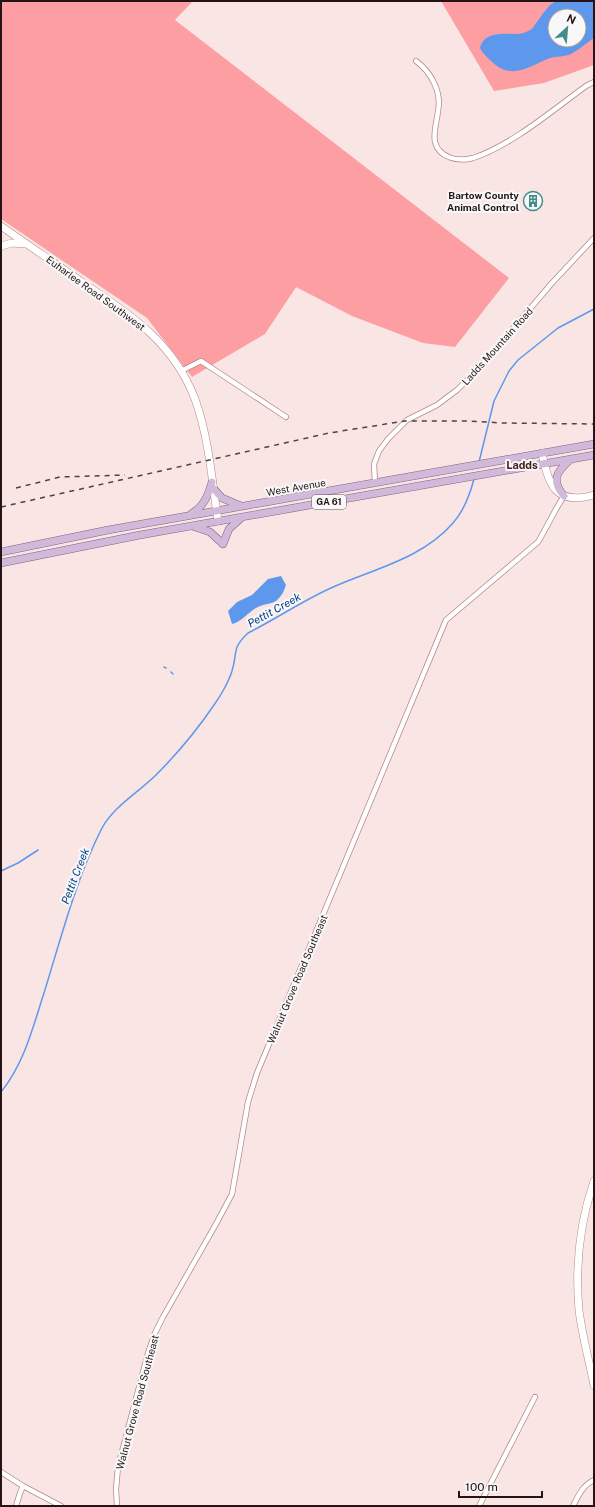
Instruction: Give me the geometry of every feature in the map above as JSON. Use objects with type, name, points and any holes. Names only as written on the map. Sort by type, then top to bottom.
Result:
[{"type":"main road","name":"Euharlee Road Southwest","points":[[2,229],[115,304],[140,323],[162,344],[181,371],[193,394],[201,420],[218,522]]},
{"type":"main road","points":[[1,246],[12,243],[28,245]]},
{"type":"main road","name":"West Avenue","points":[[1,552],[188,516],[594,444]]},
{"type":"main road","points":[[542,453],[549,481],[558,492],[564,496],[579,499],[594,495]]},
{"type":"main road","name":"West Avenue","points":[[1,563],[83,546],[594,455]]},
{"type":"main road","points":[[564,496],[559,490],[556,479],[559,471],[570,460]]},
{"type":"main road","points":[[213,485],[222,498],[243,506]]},
{"type":"main road","points":[[188,516],[203,504],[213,485]]},
{"type":"main road","points":[[189,527],[198,527],[210,532],[223,544],[229,529],[243,517]]},
{"type":"main road","points":[[594,1181],[582,1224],[578,1268],[580,1311],[594,1385]]},
{"type":"street","points":[[416,61],[428,73],[439,96],[439,110],[435,132],[437,147],[445,156],[458,159],[471,158],[497,147],[594,82]]},
{"type":"street","name":"Ladds Mountain Road","points":[[375,483],[374,464],[379,452],[388,439],[407,420],[437,405],[457,390],[486,361],[552,283],[594,238]]},
{"type":"street","points":[[181,371],[201,361],[286,417]]},
{"type":"street","name":"Walnut Grove Road Southeast","points":[[117,1506],[116,1489],[118,1467],[148,1353],[155,1333],[232,1194],[248,1102],[257,1073],[446,620],[538,542],[564,496]]},
{"type":"street","points":[[479,1506],[535,1397]]},
{"type":"street","points":[[1,1472],[61,1506]]},
{"type":"street","points":[[573,1506],[582,1490],[594,1480]]},
{"type":"street","points":[[16,1506],[24,1486]]},
{"type":"shaded area","points":[[1,1],[193,1],[175,20],[509,278],[455,347],[423,343],[352,316],[296,287],[265,334],[192,377],[147,318],[1,219]]},
{"type":"shaded area","points":[[441,1],[594,1],[594,65],[544,83],[494,91]]},
{"type":"water","points":[[556,1],[594,1],[594,38],[587,43],[587,8],[547,8]]},
{"type":"water","points":[[547,8],[547,48],[580,48],[566,56],[550,58],[528,68],[514,71],[507,71],[500,68],[481,50],[480,48],[482,43],[490,36],[501,34],[520,34],[532,29]]},
{"type":"water","points":[[281,576],[286,585],[276,601],[258,607],[236,623],[232,624],[228,611],[237,602],[252,595],[268,579]]},
{"type":"waterway","name":"Pettit Creek","points":[[479,462],[494,401],[509,371],[518,360],[558,328],[594,309]]},
{"type":"waterway","name":"Pettit Creek","points":[[1,1092],[16,1070],[27,1045],[77,888],[84,868],[102,828],[120,806],[164,767],[201,724],[227,684],[234,665],[239,643],[248,633],[320,593],[396,562],[427,546],[441,535],[457,518],[471,491],[474,479]]},
{"type":"waterway","points":[[1,871],[18,863],[38,850]]},
{"type":"railway","points":[[1,507],[329,433],[405,421],[594,424]]},
{"type":"railway","points":[[16,488],[60,477],[125,475]]},
{"type":"place","name":"Bartow County Animal Control","points":[[533,201]]},
{"type":"district","name":"Ladds","points":[[522,465]]}]
